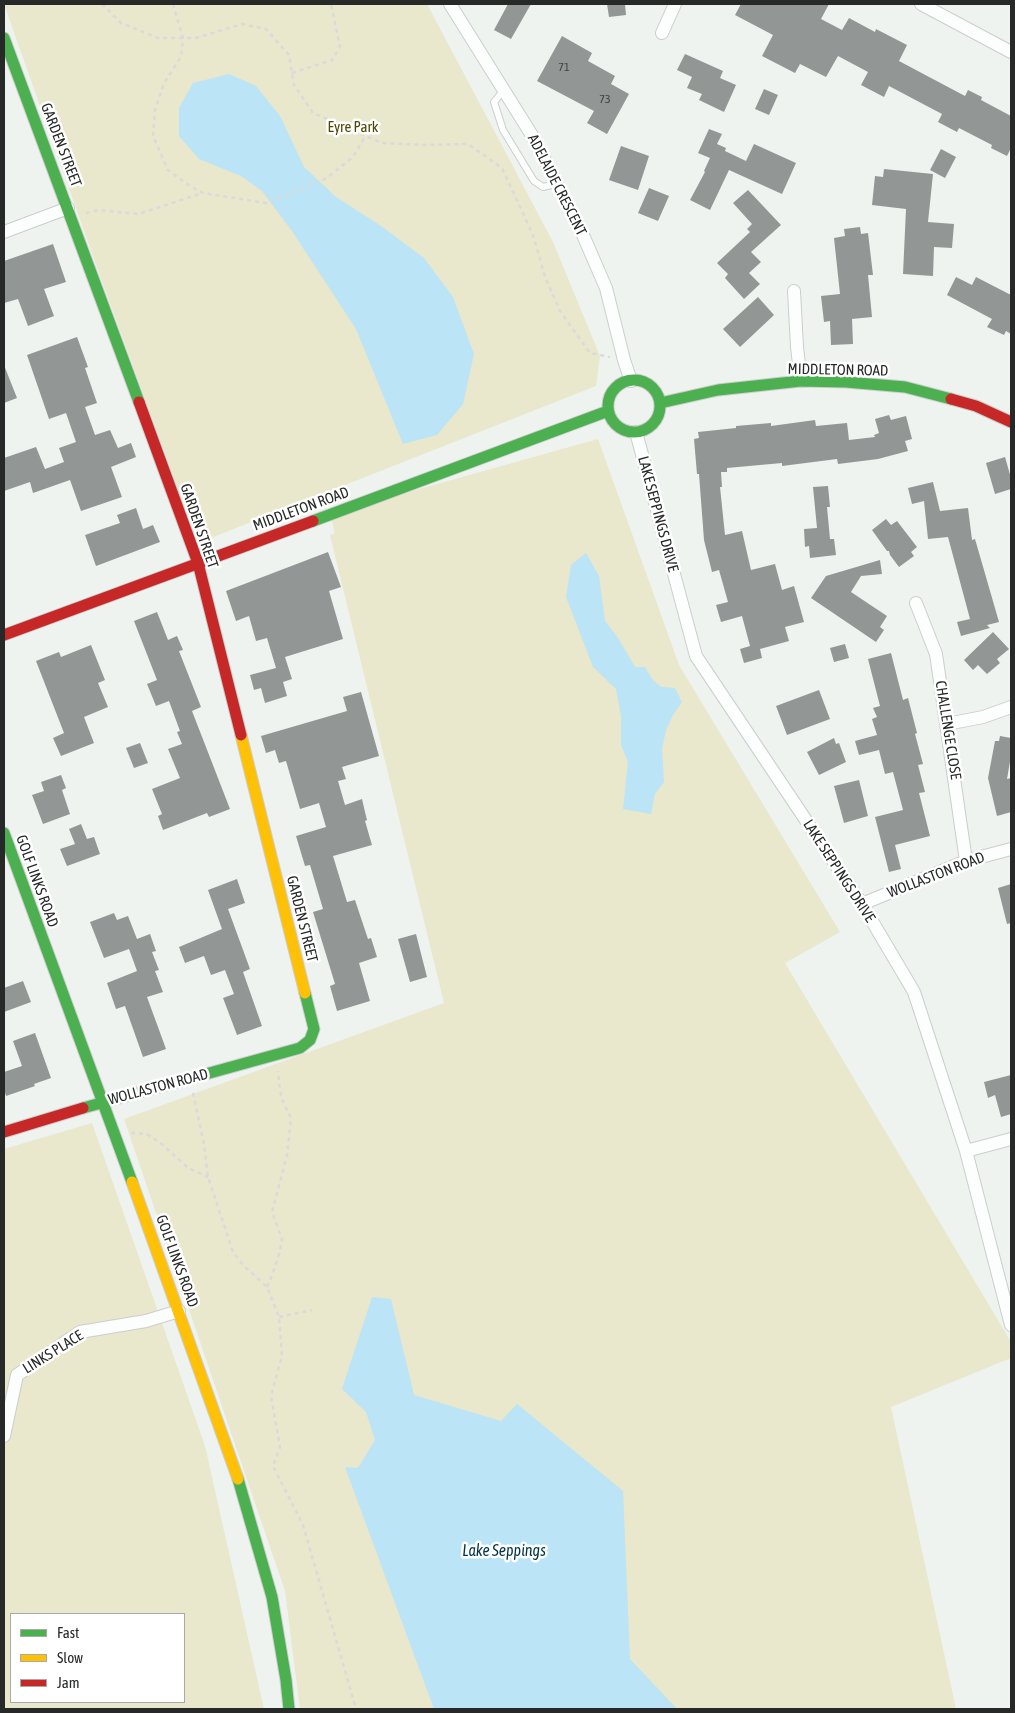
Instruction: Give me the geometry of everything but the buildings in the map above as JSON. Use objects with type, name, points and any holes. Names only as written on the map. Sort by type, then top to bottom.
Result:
[{"type":"main road","name":"GARDEN STREET","points":[[4,38],[70,212],[198,563],[314,1029],[310,1040]]},
{"type":"main road","points":[[631,380],[641,381],[650,386],[657,394],[660,403],[659,414],[654,422],[646,429],[636,432],[618,427],[608,411],[608,400],[613,391],[621,384],[631,380]]},
{"type":"main road","name":"MIDDLETON ROAD","points":[[660,403],[718,390],[802,381],[846,382],[905,387],[976,406],[1011,422]]},
{"type":"main road","name":"MIDDLETON ROAD","points":[[4,635],[608,411]]},
{"type":"main road","name":"GOLF LINKS ROAD","points":[[4,833],[179,1311],[244,1495],[272,1597],[289,1709]]},
{"type":"main road","name":"WOLLASTON ROAD","points":[[4,1132],[103,1102],[300,1048],[310,1040]]},
{"type":"street","name":"ADELAIDE CRESCENT","points":[[450,4],[533,137],[583,235],[606,288],[624,360],[631,380]]},
{"type":"street","points":[[662,33],[675,4]]},
{"type":"street","points":[[921,4],[1011,52]]},
{"type":"street","points":[[4,232],[70,212]]},
{"type":"street","points":[[794,291],[797,347],[802,381]]},
{"type":"street","name":"LAKE SEPPINGS DRIVE","points":[[636,432],[696,656],[862,904],[914,992],[966,1151],[1011,1325]]},
{"type":"street","name":"CHALLENGE CLOSE","points":[[916,603],[936,654],[966,861]]},
{"type":"street","points":[[947,724],[983,717],[1011,707]]},
{"type":"street","name":"WOLLASTON ROAD","points":[[862,904],[966,861],[1011,849]]},
{"type":"street","points":[[966,1151],[1011,1139]]},
{"type":"street","name":"LINKS PLACE","points":[[4,1436],[17,1375],[80,1332],[146,1321],[179,1311]]},
{"type":"lane","points":[[504,90],[494,102],[503,130],[534,181],[543,187],[556,184]]},
{"type":"path","points":[[102,4],[121,23],[158,38],[196,38],[242,24],[266,29],[289,55],[294,85],[313,113],[382,143],[424,145],[468,144],[502,168],[533,235],[545,277],[560,310],[590,354],[624,360]]},
{"type":"path","points":[[174,4],[183,38],[181,57],[164,83],[155,110],[153,136],[168,170],[190,186],[203,193],[266,203],[327,178],[353,157],[366,135]]},
{"type":"path","points":[[292,72],[332,60],[340,47],[330,4]]},
{"type":"path","points":[[70,212],[99,210],[138,214],[203,193]]},
{"type":"path","points":[[267,1287],[274,1273],[282,1239],[272,1212],[287,1155],[291,1118],[283,1102],[280,1090],[276,1054]]},
{"type":"path","points":[[189,1078],[204,1144],[208,1177],[233,1252],[243,1265],[267,1287],[279,1317],[282,1356],[271,1396],[280,1447],[273,1466],[303,1525],[356,1709]]},
{"type":"path","points":[[114,1132],[147,1134],[164,1145],[188,1168],[208,1177]]},
{"type":"path","points":[[279,1317],[312,1310]]},
{"type":"green space","name":"Eyre Park","points":[[4,4],[427,4],[553,242],[600,356],[596,386],[198,543],[99,273]]},
{"type":"green space","points":[[598,439],[679,665],[840,932],[785,963],[1011,1342],[1011,1358],[891,1407],[956,1709],[300,1709],[285,1591],[124,1119],[444,1003],[330,535],[335,533],[330,514]]},
{"type":"green space","points":[[92,1123],[205,1446],[264,1709],[4,1709],[4,1149]]},
{"type":"water","points":[[229,74],[256,86],[280,116],[304,167],[336,197],[381,226],[424,258],[453,297],[474,354],[463,404],[437,435],[403,444],[356,329],[292,231],[262,191],[241,176],[199,159],[179,136],[179,108],[193,83]]},
{"type":"water","points":[[586,553],[599,576],[605,621],[618,638],[635,667],[645,667],[652,679],[661,687],[675,688],[682,702],[666,730],[662,749],[664,782],[655,794],[651,814],[623,809],[628,762],[621,745],[621,716],[616,689],[593,667],[566,597],[571,565]]},
{"type":"water","name":"Lake Seppings","points":[[372,1297],[391,1299],[414,1395],[501,1421],[517,1404],[623,1491],[630,1659],[677,1709],[434,1709],[345,1467],[358,1468],[375,1440],[366,1412],[342,1389]]},
{"type":"traffic: fast","points":[[4,38],[139,402]]},
{"type":"traffic: fast","points":[[634,380],[644,382],[652,388],[658,396],[660,406],[658,416],[652,424],[644,430],[634,432],[624,430],[616,424],[610,416],[608,406],[610,396],[616,388],[624,382],[634,380]]},
{"type":"traffic: fast","points":[[660,403],[718,390],[801,381],[846,382],[905,387],[951,399]]},
{"type":"traffic: fast","points":[[313,521],[608,411]]},
{"type":"traffic: fast","points":[[4,833],[132,1182]]},
{"type":"traffic: fast","points":[[83,1108],[300,1048],[310,1040],[314,1029],[305,993]]},
{"type":"traffic: fast","points":[[238,1479],[272,1597],[289,1709]]},
{"type":"traffic: slow","points":[[241,735],[305,993]]},
{"type":"traffic: slow","points":[[132,1182],[238,1479]]},
{"type":"traffic: jam","points":[[951,399],[976,406],[1011,422]]},
{"type":"traffic: jam","points":[[139,402],[198,563],[241,735]]},
{"type":"traffic: jam","points":[[4,635],[313,521]]},
{"type":"traffic: jam","points":[[4,1132],[83,1108]]}]
